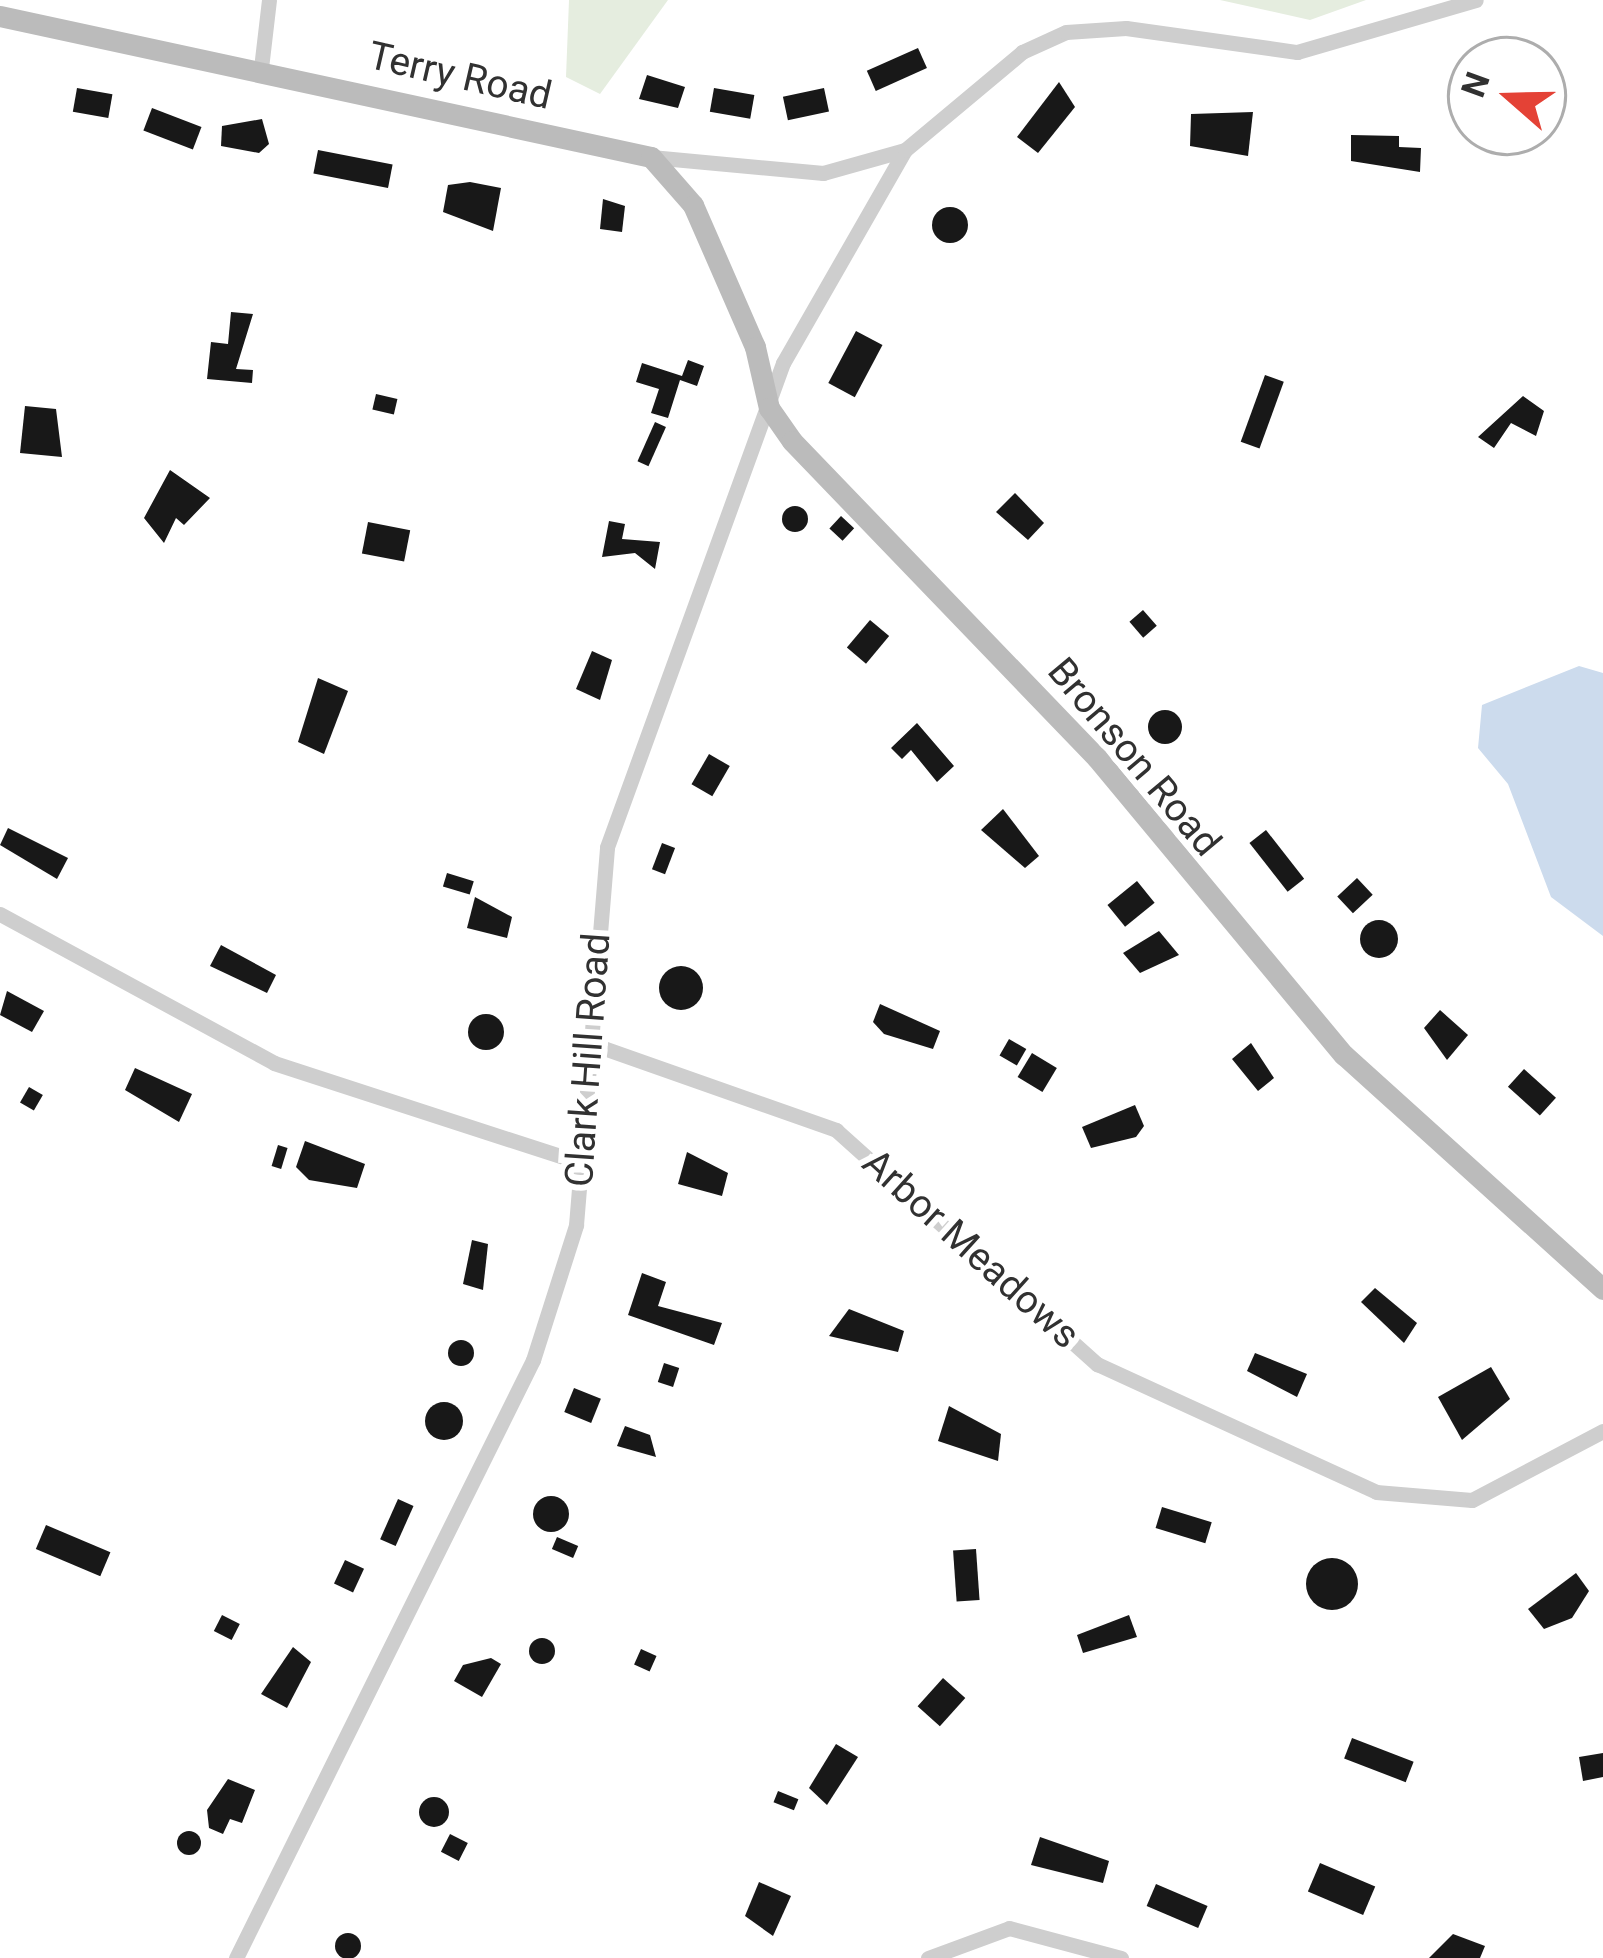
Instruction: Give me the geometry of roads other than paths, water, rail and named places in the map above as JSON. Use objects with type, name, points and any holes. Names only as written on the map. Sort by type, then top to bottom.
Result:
[{"type":"street","points":[[260,68],[269,0]]},
{"type":"street","points":[[904,150],[1022,52],[1066,32],[1126,28],[1297,52],[1476,0]]},
{"type":"street","name":"Terry Road","points":[[0,16],[260,68],[651,157],[824,172],[904,150]]},
{"type":"street","name":"Clark Hill Road","points":[[236,1958],[484,1476],[560,1286],[579,1162],[578,1100],[595,1045],[607,847],[783,363],[904,150]]},
{"type":"street","name":"Bronson Road","points":[[651,157],[693,205],[723,269],[769,408],[1097,758],[1345,1055],[1603,1289]]},
{"type":"street","points":[[0,914],[274,1063],[579,1162]]},
{"type":"street","name":"Arbor Meadows","points":[[595,1045],[836,1130],[1097,1364],[1338,1478],[1425,1504],[1472,1500],[1603,1431]]},
{"type":"street","points":[[928,1958],[1009,1928],[1121,1958]]},
{"type":"water","points":[[1579,666],[1603,673],[1603,936],[1551,897],[1508,784],[1478,748],[1482,705]]}]
